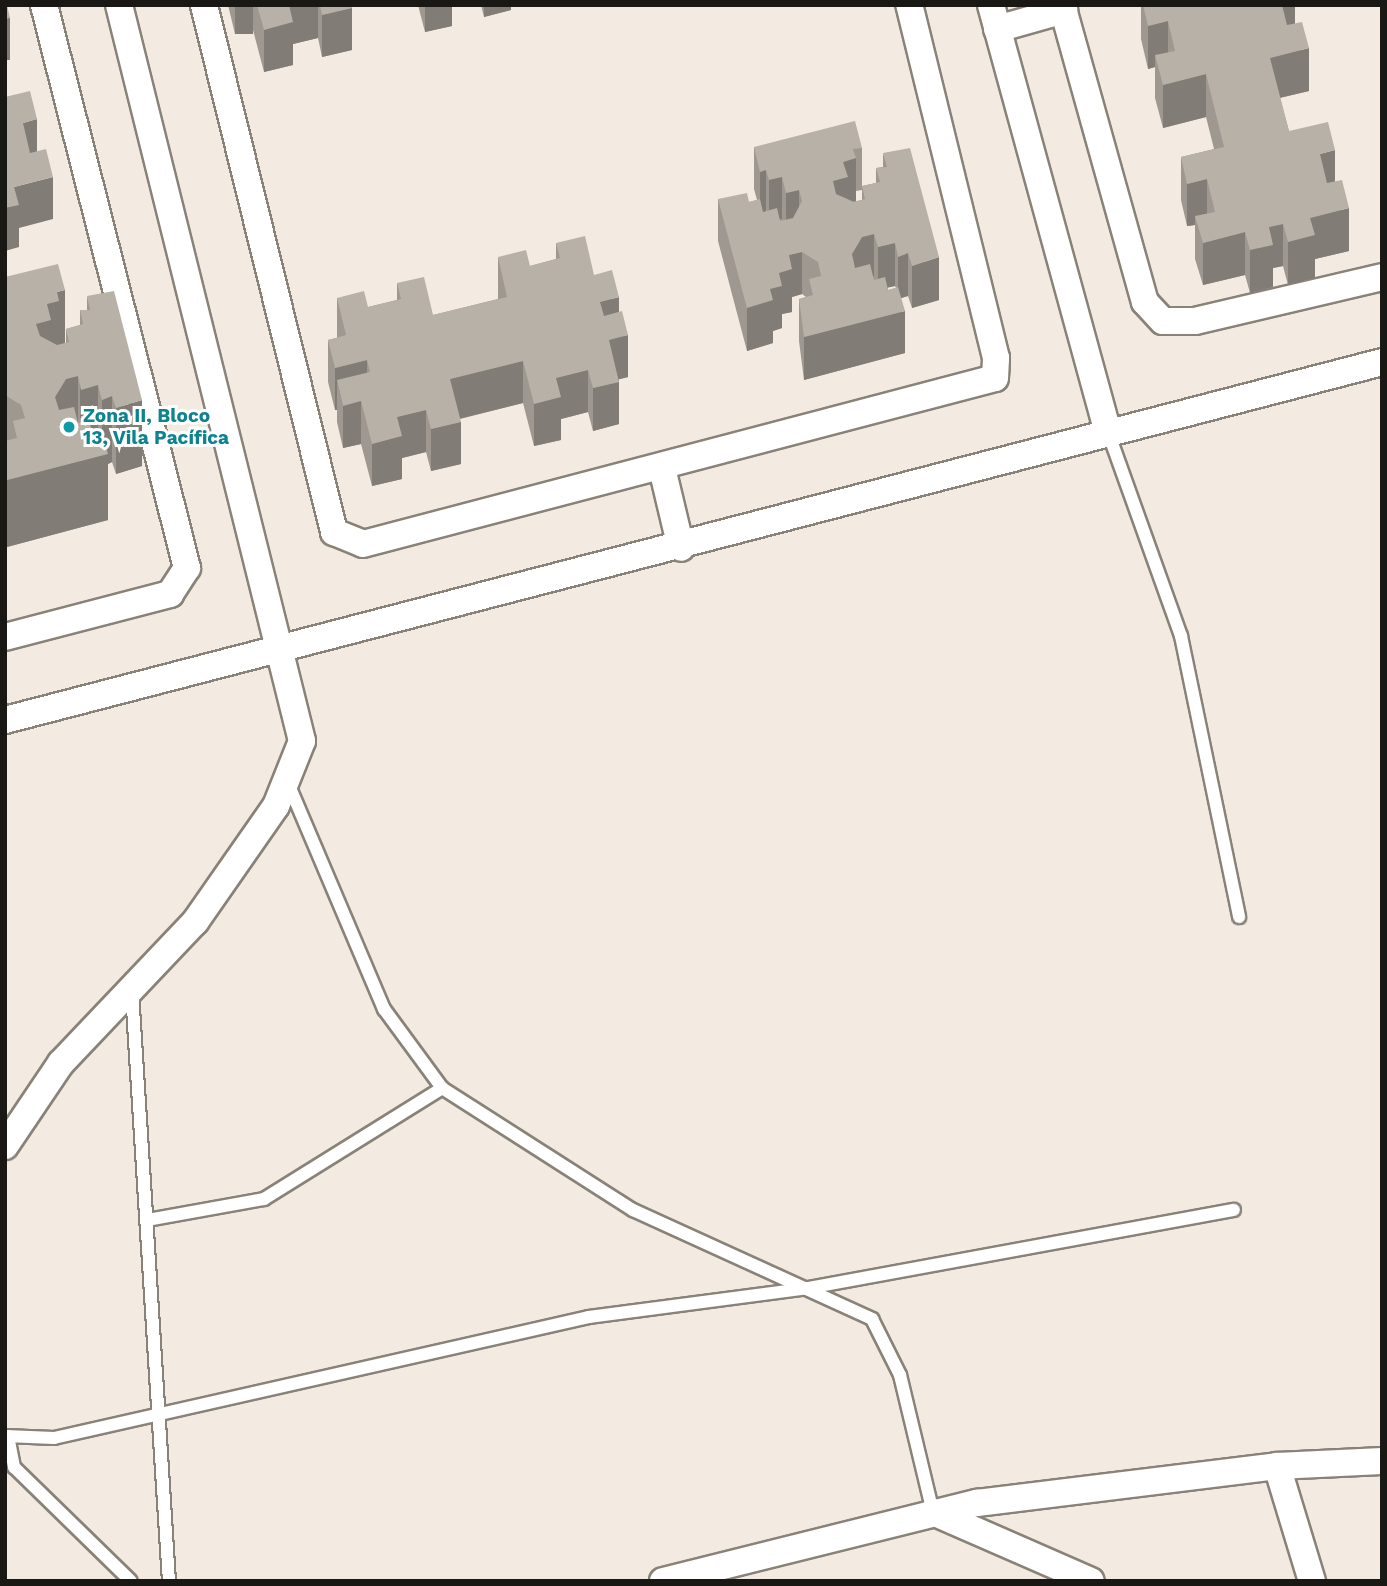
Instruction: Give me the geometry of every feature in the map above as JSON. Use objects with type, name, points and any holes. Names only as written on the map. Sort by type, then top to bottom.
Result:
[{"type":"street","points":[[5,637],[170,594],[187,568],[44,5]]},
{"type":"street","points":[[5,1146],[61,1063],[195,922],[276,806],[302,741],[119,5]]},
{"type":"street","points":[[204,5],[334,532],[363,544],[662,468],[995,378],[996,358],[909,5]]},
{"type":"street","points":[[1108,432],[994,17],[1063,8],[1145,302],[1163,321],[1195,321],[1382,277]]},
{"type":"street","points":[[5,720],[681,548],[1108,432],[1382,362]]},
{"type":"street","points":[[662,468],[681,548]]},
{"type":"street","points":[[663,1581],[933,1512],[1277,1466],[1382,1461]]},
{"type":"street","points":[[1277,1466],[1312,1581]]},
{"type":"street","points":[[933,1512],[1091,1581]]},
{"type":"lane","points":[[1108,432],[1181,636],[1238,917]]},
{"type":"lane","points":[[287,780],[384,1009],[442,1088],[633,1210],[808,1287],[872,1319],[900,1375],[933,1512]]},
{"type":"lane","points":[[132,988],[169,1581]]},
{"type":"lane","points":[[147,1220],[264,1199],[442,1088]]},
{"type":"lane","points":[[131,1581],[14,1466],[6,1436],[54,1438],[159,1412],[589,1317],[808,1287],[1234,1210]]},
{"type":"building","points":[[5,5],[10,18],[5,19]]},
{"type":"building","points":[[257,5],[289,5],[293,22],[264,30]]},
{"type":"building","points":[[320,5],[352,5],[352,8],[322,15]]},
{"type":"building","points":[[1143,5],[1282,5],[1287,25],[1302,22],[1309,48],[1270,58],[1289,131],[1328,122],[1335,150],[1320,154],[1327,183],[1342,180],[1349,208],[1310,218],[1315,235],[1288,242],[1283,224],[1269,227],[1273,245],[1250,250],[1245,232],[1203,243],[1195,216],[1215,212],[1207,179],[1187,184],[1181,157],[1224,147],[1206,74],[1163,85],[1155,55],[1175,51],[1168,21],[1148,26]]},
{"type":"building","points":[[30,91],[37,119],[23,123],[30,153],[46,149],[53,177],[14,187],[19,205],[5,208],[5,97]]},
{"type":"building","points":[[855,121],[862,148],[853,149],[856,158],[843,162],[848,177],[833,181],[836,194],[854,202],[865,199],[862,186],[880,182],[876,168],[887,167],[883,153],[910,148],[939,257],[912,266],[908,253],[898,257],[895,243],[878,247],[874,234],[862,237],[852,254],[855,268],[870,264],[874,280],[885,277],[888,290],[898,287],[905,311],[804,337],[799,299],[813,295],[809,279],[821,276],[818,262],[802,252],[789,255],[792,269],[779,273],[782,286],[770,289],[773,300],[747,308],[718,199],[747,193],[749,202],[760,199],[763,212],[777,208],[780,221],[793,218],[802,201],[799,190],[786,193],[782,177],[769,180],[766,170],[760,172],[754,147]]},
{"type":"building","points":[[585,236],[594,275],[612,270],[619,297],[600,302],[604,316],[622,311],[628,335],[609,340],[619,382],[593,388],[588,370],[556,378],[561,397],[534,404],[523,361],[450,379],[461,422],[431,429],[426,410],[397,417],[402,436],[372,444],[361,401],[343,406],[337,380],[370,372],[367,360],[335,368],[328,340],[346,335],[337,298],[364,291],[368,307],[401,299],[397,283],[424,277],[433,315],[507,297],[498,257],[526,250],[530,266],[560,258],[556,243]]},
{"type":"building","points":[[58,264],[65,290],[57,292],[59,301],[47,304],[51,320],[36,324],[40,336],[57,345],[69,342],[66,329],[83,324],[80,310],[90,310],[87,296],[114,291],[142,400],[116,408],[112,396],[102,400],[98,385],[81,390],[78,376],[66,379],[55,397],[59,410],[74,407],[78,423],[89,420],[92,432],[102,429],[108,454],[7,480],[5,441],[17,438],[13,421],[25,418],[21,405],[5,395],[5,277]]},
{"type":"place","name":"Zona II, Bloco 13, Vila Pacífica","points":[[69,427]]}]
